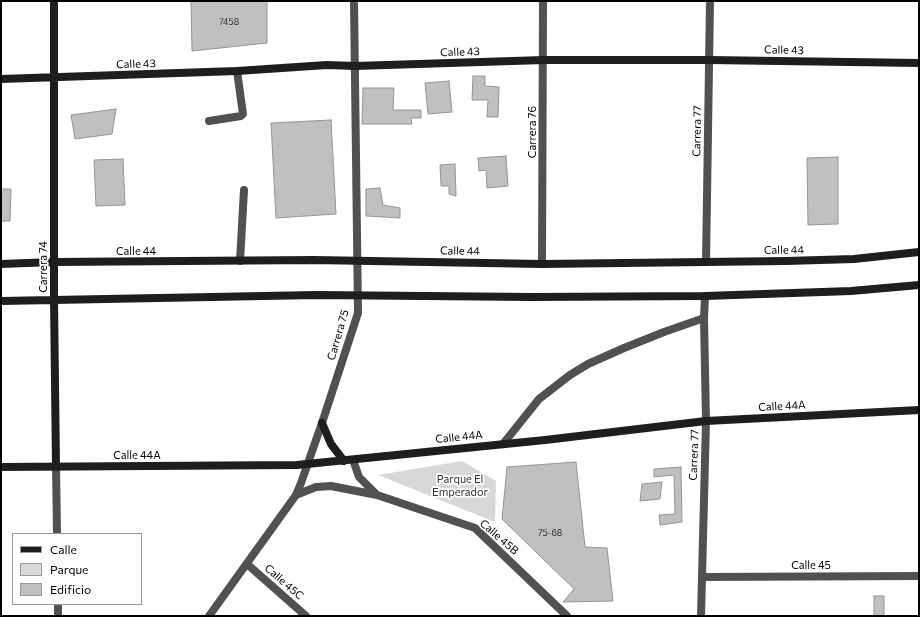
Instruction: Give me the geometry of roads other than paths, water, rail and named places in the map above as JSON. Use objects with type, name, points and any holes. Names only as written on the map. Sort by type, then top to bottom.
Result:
[{"type":"street","name":"Carrera 74","points":[[54,1],[54,299],[57,533]]},
{"type":"street","name":"Carrera 75","points":[[209,616],[296,495],[322,423],[358,313],[354,1]]},
{"type":"street","name":"Carrera 76","points":[[542,264],[544,60],[543,1]]},
{"type":"street","name":"Carrera 77","points":[[706,262],[710,1]]},
{"type":"street","name":"Calle 43","points":[[1,79],[237,71],[326,65],[355,66],[544,60],[709,60],[919,63]]},
{"type":"street","points":[[209,121],[241,116],[243,114],[237,71]]},
{"type":"street","points":[[240,261],[244,190]]},
{"type":"street","name":"Calle 44","points":[[1,264],[54,262],[357,260],[542,264],[786,261],[854,259],[919,252]]},
{"type":"street","points":[[1,301],[357,295],[532,297],[705,296],[851,292],[919,285]]},
{"type":"street","name":"Carrera 77","points":[[702,616],[706,421],[705,296]]},
{"type":"street","points":[[502,444],[539,399],[570,375],[588,364],[624,348],[704,318]]},
{"type":"street","name":"Calle 44A","points":[[1,467],[308,464],[706,421],[919,410]]},
{"type":"street","points":[[322,423],[331,444],[344,460]]},
{"type":"street","name":"Calle 45B","points":[[353,460],[359,477],[377,495]]},
{"type":"street","name":"Calle 45B","points":[[296,495],[316,487],[331,486],[377,495],[475,528],[567,616]]},
{"type":"street","name":"Calle 45C","points":[[247,564],[306,616]]},
{"type":"street","name":"Calle 45","points":[[702,577],[919,576]]},
{"type":"street","points":[[58,605],[58,616]]},
{"type":"park label","name":"Parque El Emperador","points":[[460,485]]}]
